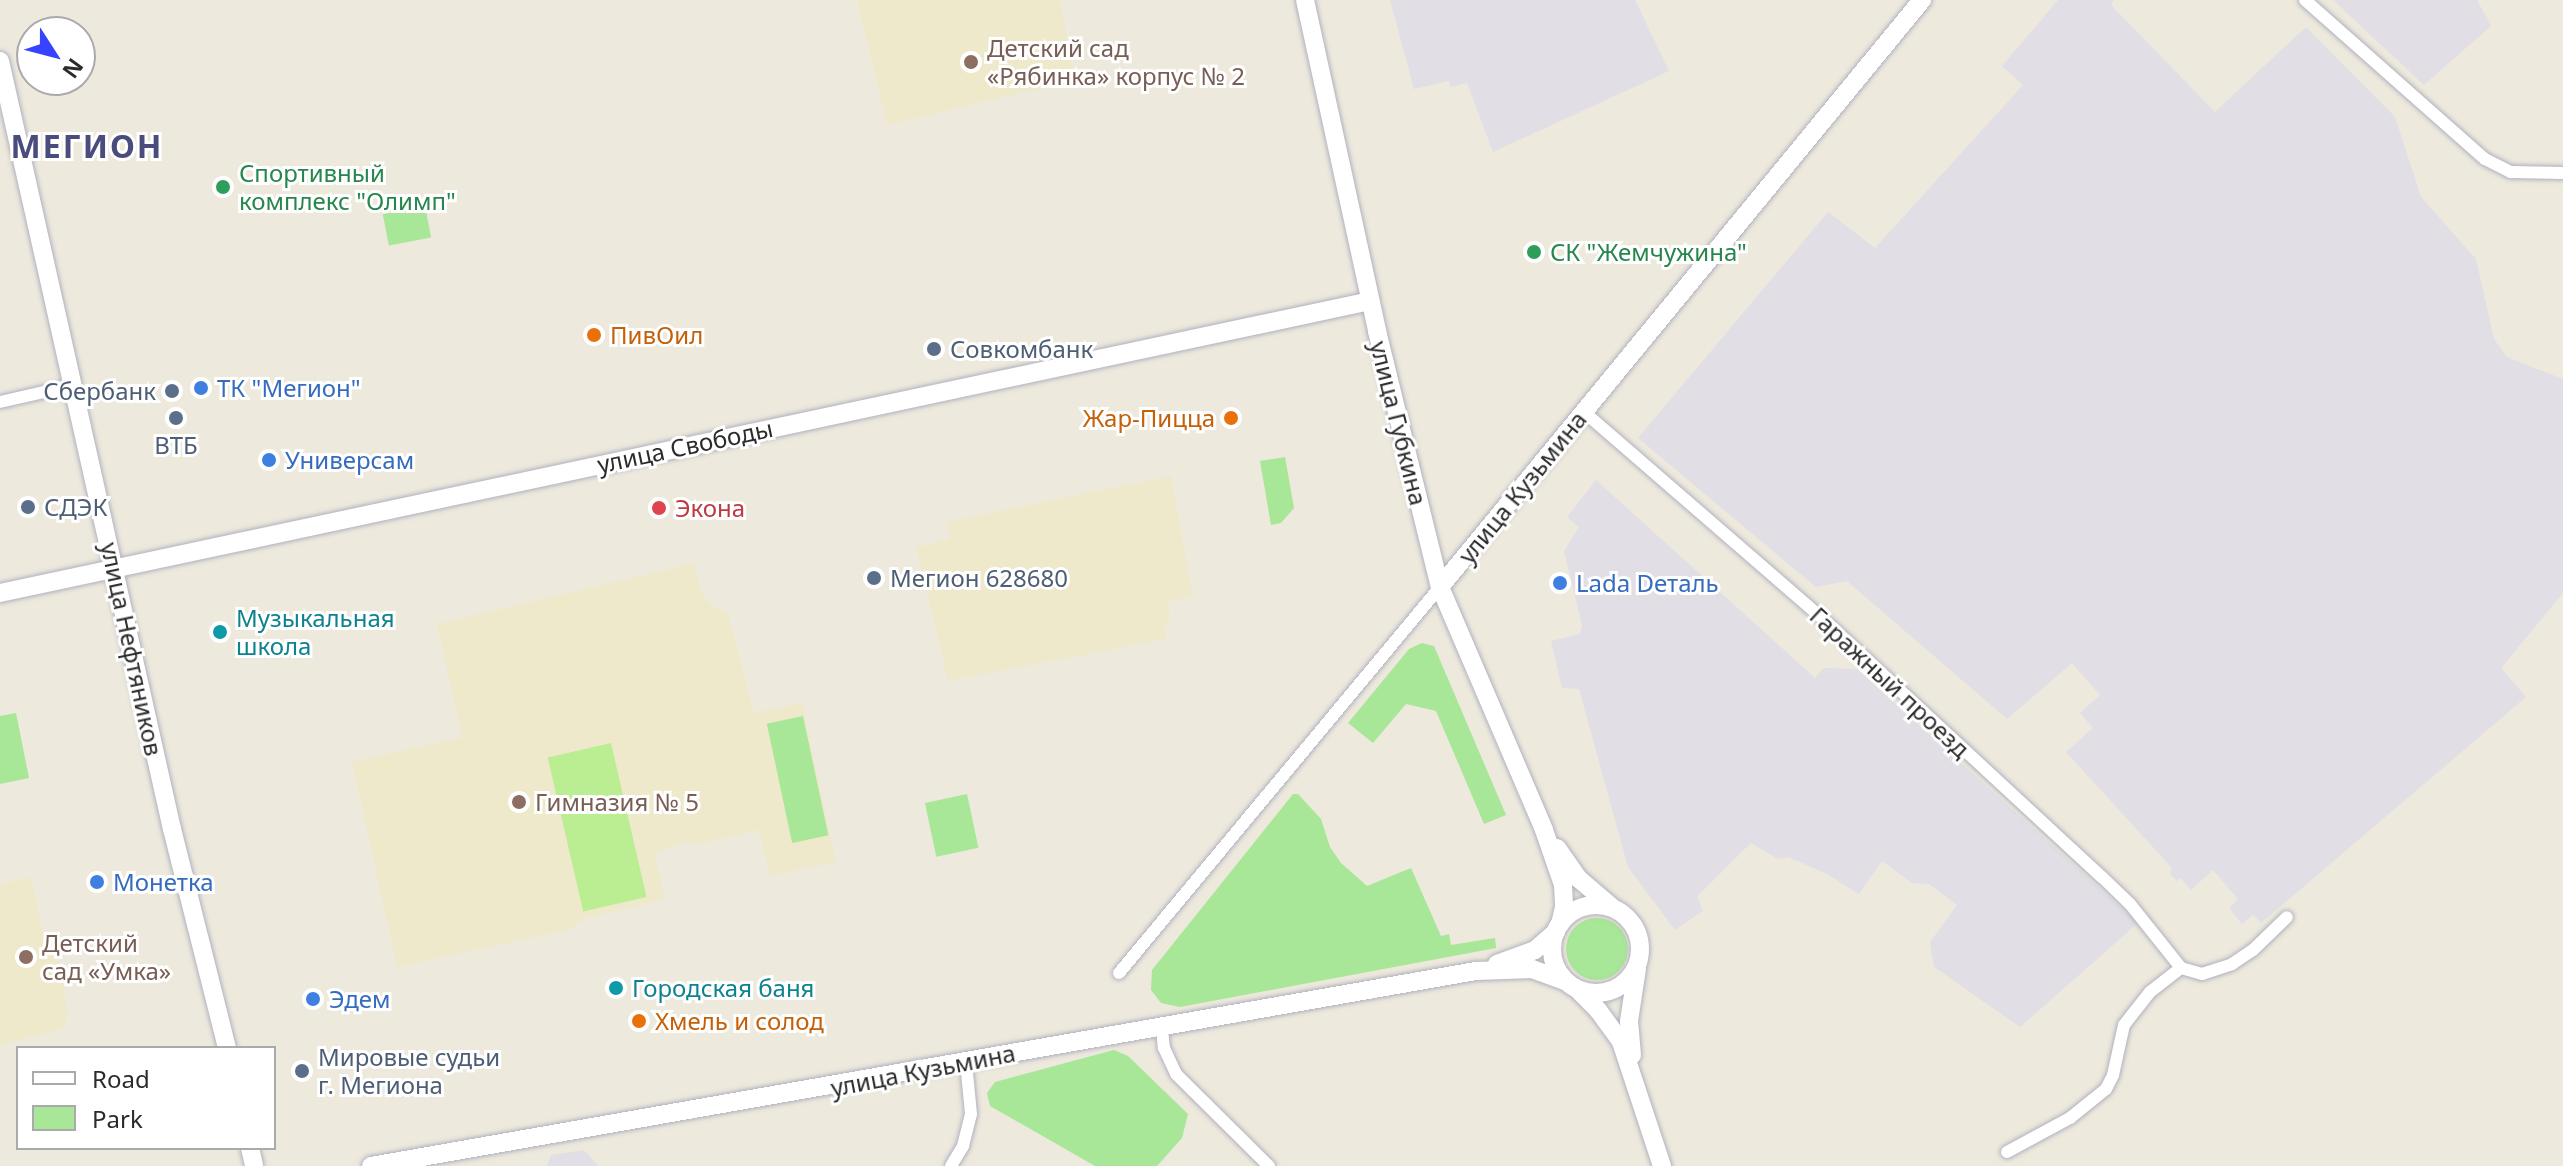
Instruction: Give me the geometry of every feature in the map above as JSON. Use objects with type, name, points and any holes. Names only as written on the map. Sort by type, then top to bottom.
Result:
[{"type":"main road","name":"улица Губкина","points":[[1305,0],[1370,301],[1440,587],[1544,830]]},
{"type":"main road","name":"улица Кузьмина","points":[[1440,587],[1922,0]]},
{"type":"main road","name":"улица Нефтяников","points":[[0,61],[172,829],[226,1046]]},
{"type":"main road","name":"улица Свободы","points":[[0,593],[1370,301]]},
{"type":"main road","points":[[1544,830],[1579,879],[1636,930],[1639,957],[1629,1021],[1634,1074]]},
{"type":"main road","points":[[1544,830],[1563,885],[1564,907],[1553,958],[1571,985],[1609,1024],[1634,1074],[1662,1166]]},
{"type":"main road","points":[[1476,971],[1535,950],[1571,913],[1585,907],[1601,906],[1617,910]]},
{"type":"main road","points":[[1476,971],[1532,969],[1598,993],[1619,987],[1630,977],[1639,957]]},
{"type":"main road","name":"улица Кузьмина","points":[[371,1166],[1476,971]]},
{"type":"street","points":[[2305,0],[2485,159],[2511,172],[2563,173]]},
{"type":"street","points":[[0,402],[75,385]]},
{"type":"street","name":"Гаражный проезд","points":[[1584,412],[1823,619],[2102,877],[2136,911],[2181,968]]},
{"type":"street","name":"улица Кузьмина","points":[[1119,973],[1440,587]]},
{"type":"street","points":[[2007,1152],[2070,1118],[2106,1089],[2113,1075],[2119,1039],[2131,1012],[2181,968],[2202,974],[2232,964],[2253,950],[2287,917]]},
{"type":"street","points":[[1162,1027],[1164,1048],[1176,1074],[1269,1166]]},
{"type":"street","points":[[951,1166],[963,1146],[971,1114],[966,1062]]},
{"type":"shaded area","name":"Детский сад «Рябинка» корпус № 2","points":[[857,0],[1060,0],[1075,80],[887,125]]},
{"type":"shaded area","points":[[1390,0],[1635,0],[1669,71],[1493,152],[1467,83],[1451,87],[1449,81],[1414,89]]},
{"type":"shaded area","points":[[2058,0],[2114,0],[2111,5],[2215,112],[2306,27],[2395,117],[2421,197],[2476,259],[2494,339],[2507,357],[2563,379],[2563,593],[2501,668],[2526,697],[2261,923],[2253,915],[2242,924],[2229,908],[2238,899],[2213,870],[2191,890],[2181,878],[2177,881],[2170,874],[2172,868],[2066,752],[2093,728],[2080,713],[2100,695],[2072,663],[2007,719],[1847,581],[1816,587],[1638,438],[1828,212],[1875,248],[2023,85],[2002,66]]},
{"type":"shaded area","points":[[2333,0],[2477,0],[2491,26],[2424,85]]},
{"type":"shaded area","points":[[1171,476],[1193,597],[1168,602],[1170,621],[1164,622],[1166,639],[948,681],[916,547],[950,539],[946,522]]},
{"type":"shaded area","points":[[1596,480],[1815,678],[1824,668],[1857,669],[2138,923],[2020,1027],[1934,967],[1930,942],[1957,905],[1929,884],[1912,883],[1882,861],[1859,894],[1827,874],[1788,857],[1778,859],[1751,843],[1697,897],[1703,911],[1675,930],[1628,867],[1579,689],[1562,688],[1551,641],[1580,634],[1582,625],[1564,551],[1579,527],[1567,517]]},
{"type":"shaded area","name":"Гимназия № 5","points":[[694,563],[702,594],[711,605],[728,613],[754,713],[802,703],[836,862],[770,876],[759,830],[699,844],[685,843],[654,852],[665,899],[584,919],[569,930],[397,967],[352,762],[462,737],[437,624]]},
{"type":"shaded area","name":"Детский сад «Умка»","points":[[31,877],[47,951],[59,963],[68,1014],[63,1029],[0,1045],[0,884]]},
{"type":"shaded area","points":[[584,1150],[598,1166],[547,1166],[551,1155]]},
{"type":"green space","points":[[425,206],[431,237],[389,246],[383,214]]},
{"type":"green space","points":[[1285,457],[1294,508],[1281,523],[1271,525],[1260,461]]},
{"type":"green space","points":[[1422,643],[1434,646],[1506,815],[1484,824],[1436,711],[1406,704],[1373,743],[1348,723],[1409,649]]},
{"type":"green space","points":[[16,713],[29,778],[0,784],[0,716]]},
{"type":"green space","points":[[803,716],[828,835],[792,843],[767,724]]},
{"type":"green space","points":[[611,743],[647,897],[583,912],[548,758]]},
{"type":"green space","points":[[967,794],[978,848],[936,857],[925,803]]},
{"type":"green space","points":[[1293,794],[1298,794],[1321,819],[1330,847],[1341,863],[1367,886],[1411,868],[1441,936],[1449,934],[1451,945],[1495,938],[1496,948],[1180,1007],[1161,1003],[1151,990],[1152,970]]},
{"type":"green space","points":[[1597,918],[1619,927],[1628,949],[1619,971],[1597,980],[1575,971],[1566,949],[1575,927]]},
{"type":"green space","points":[[1114,1050],[1128,1056],[1188,1114],[1182,1138],[1157,1166],[1095,1166],[990,1106],[987,1093],[995,1082]]},
{"type":"place","name":"Детский сад «Рябинка» корпус № 2","points":[[971,62]]},
{"type":"place","name":"Спортивный комплекс \"Олимп\"","points":[[223,187]]},
{"type":"place","name":"СК \"Жемчужина\"","points":[[1534,252]]},
{"type":"place","name":"ПивОил","points":[[594,335]]},
{"type":"place","name":"Совкомбанк","points":[[934,349]]},
{"type":"place","name":"ТК \"Мегион\"","points":[[201,388]]},
{"type":"place","name":"Сбербанк","points":[[172,391]]},
{"type":"place","name":"ВТБ","points":[[176,418]]},
{"type":"place","name":"Жар-Пицца","points":[[1231,418]]},
{"type":"place","name":"Универсам","points":[[269,460]]},
{"type":"place","name":"СДЭК","points":[[28,507]]},
{"type":"place","name":"Экона","points":[[659,508]]},
{"type":"place","name":"Мегион 628680","points":[[874,578]]},
{"type":"place","name":"Lada Dеталь","points":[[1560,583]]},
{"type":"place","name":"Музыкальная школа","points":[[220,632]]},
{"type":"place","name":"Гимназия № 5","points":[[519,802]]},
{"type":"place","name":"Монетка","points":[[97,882]]},
{"type":"place","name":"Детский сад «Умка»","points":[[26,957]]},
{"type":"place","name":"Городская баня","points":[[616,988]]},
{"type":"place","name":"Эдем","points":[[313,999]]},
{"type":"place","name":"Хмель и солод","points":[[639,1021]]},
{"type":"place","name":"Мировые судьи г. Мегиона","points":[[302,1071]]},
{"type":"district","name":"МЕГИОН","points":[[87,146]]}]
